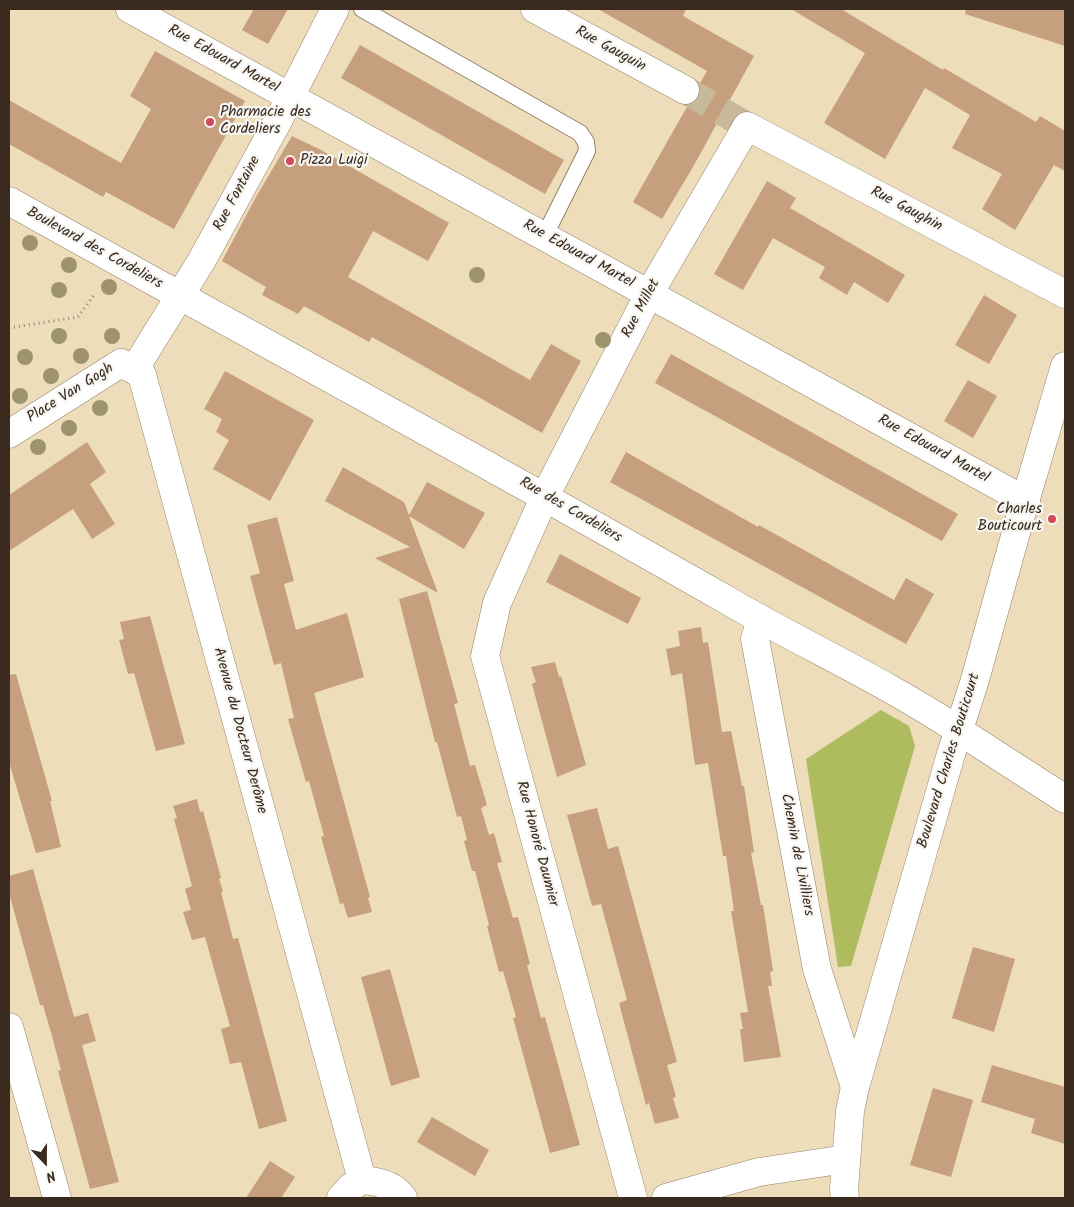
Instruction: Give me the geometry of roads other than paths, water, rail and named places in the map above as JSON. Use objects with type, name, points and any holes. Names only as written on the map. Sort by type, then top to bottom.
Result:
[{"type":"street","name":"Rue Edouard Martel","points":[[130,9],[1026,501]]},
{"type":"street","name":"Rue Fontaine","points":[[180,297],[207,252],[335,9]]},
{"type":"street","name":"Rue Gauguin","points":[[535,9],[685,90]]},
{"type":"street","name":"Rue Gaughin","points":[[747,126],[1065,294]]},
{"type":"street","name":"Rue Millet","points":[[545,496],[649,294],[747,126]]},
{"type":"street","name":"Boulevard des Cordeliers","points":[[9,201],[180,297]]},
{"type":"street","points":[[134,370],[180,297]]},
{"type":"street","name":"Rue des Cordeliers","points":[[180,297],[545,496],[761,620],[929,710],[1065,800]]},
{"type":"street","name":"Place Van Gogh","points":[[9,434],[121,362],[134,370]]},
{"type":"street","name":"Boulevard Charles Bouticourt","points":[[845,1198],[844,1189],[850,1111],[855,1087],[1065,366]]},
{"type":"street","name":"Avenue du Docteur Derôme","points":[[134,370],[142,375],[362,1180]]},
{"type":"street","name":"Rue Honoré Daumier","points":[[545,496],[497,602],[485,656],[633,1198]]},
{"type":"street","name":"Chemin de Livilliers","points":[[761,620],[755,639],[817,969],[855,1087]]},
{"type":"street","points":[[9,1027],[57,1198]]},
{"type":"street","points":[[666,1198],[759,1172],[846,1159]]},
{"type":"street","points":[[341,1198],[351,1187],[362,1180],[385,1185],[399,1193],[403,1198]]},
{"type":"lane","points":[[362,9],[580,133],[586,142],[587,151],[544,237]]},
{"type":"tunnel","points":[[685,90],[747,126]]},
{"type":"place","name":"Pharmacie des Cordeliers","points":[[210,122]]},
{"type":"place","name":"Pizza Luigi","points":[[290,161]]},
{"type":"place","name":"Charles Bouticourt","points":[[1052,519]]}]
